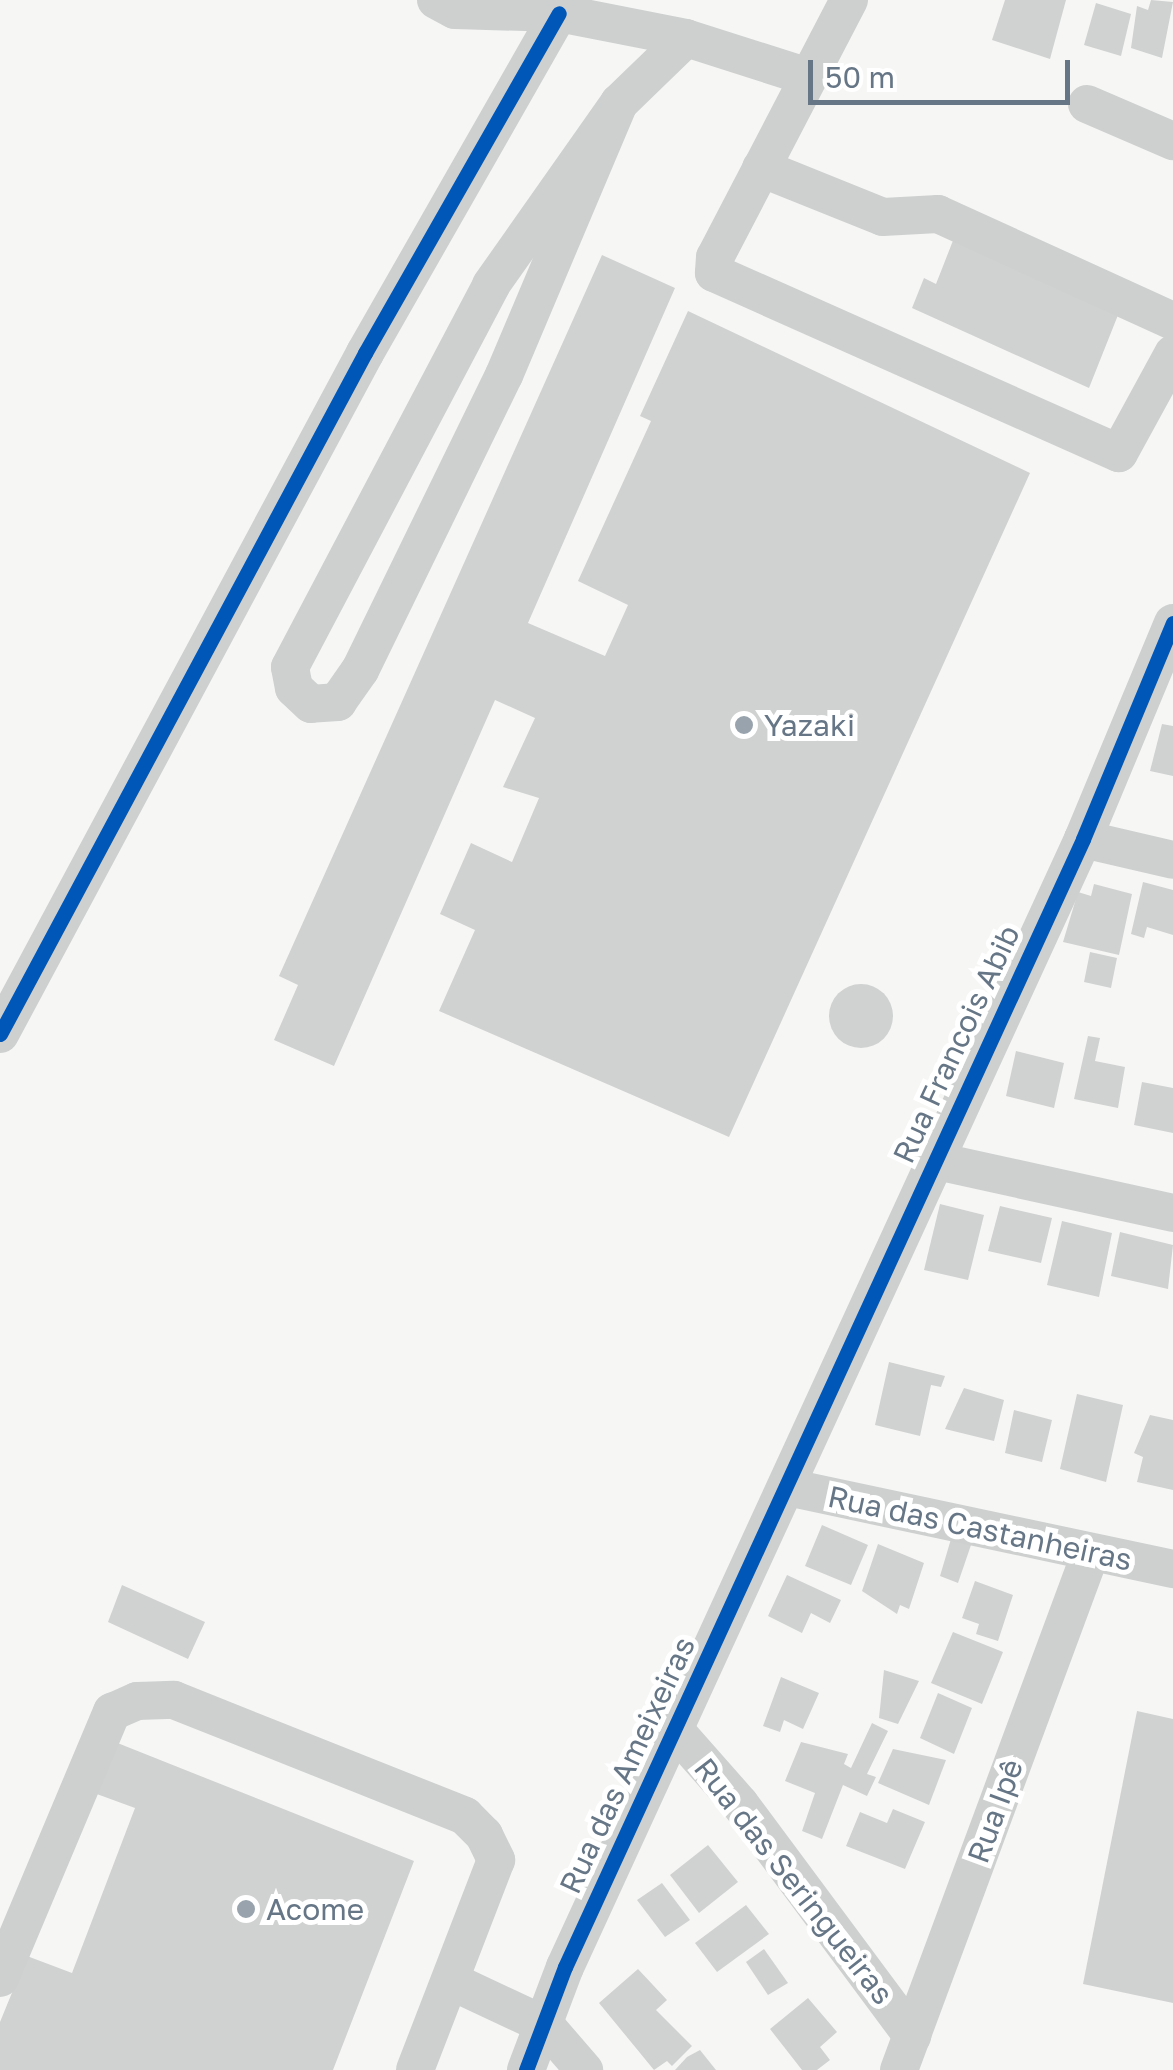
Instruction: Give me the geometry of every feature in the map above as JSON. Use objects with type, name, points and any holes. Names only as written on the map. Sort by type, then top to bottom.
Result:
[{"type":"street","points":[[848,0],[761,168],[714,272],[1119,452],[1173,354]]},
{"type":"street","points":[[449,3],[559,14],[686,38],[808,77]]},
{"type":"street","points":[[0,1034],[365,353],[559,14]]},
{"type":"street","points":[[618,102],[504,375],[360,670],[338,702],[311,704],[294,688],[290,667],[491,285],[618,102],[686,38]]},
{"type":"street","points":[[1087,104],[1173,141]]},
{"type":"street","points":[[761,168],[882,217],[938,214],[1173,322]]},
{"type":"street","name":"Rua Francois Abib","points":[[787,1487],[932,1160],[1082,838],[1173,624]]},
{"type":"street","points":[[1082,838],[1173,860]]},
{"type":"street","points":[[932,1160],[1173,1213]]},
{"type":"street","name":"Rua das Castanheiras","points":[[787,1487],[1173,1570]]},
{"type":"street","name":"Rua das Ameixeiras","points":[[526,2070],[673,1728],[787,1487]]},
{"type":"street","name":"Rua Ipê","points":[[906,2053],[1091,1552]]},
{"type":"street","points":[[0,1978],[112,1712],[137,1700],[174,1700],[464,1816],[484,1835],[496,1860],[453,1982],[415,2070]]},
{"type":"street","name":"Rua das Seringueiras","points":[[673,1728],[740,1804],[906,2053]]},
{"type":"street","points":[[453,1982],[545,2025],[584,2070]]},
{"type":"building","points":[[1005,0],[1066,0],[1050,59],[992,40]]},
{"type":"building","points":[[1151,0],[1173,2],[1162,58],[1131,48],[1137,6],[1148,10]]},
{"type":"building","points":[[1096,3],[1131,14],[1121,56],[1084,45]]},
{"type":"building","points":[[954,238],[1120,310],[1089,388],[912,308],[924,278],[936,284]]},
{"type":"building","name":"Yazaki","points":[[602,255],[675,288],[528,623],[605,656],[628,605],[578,581],[651,421],[640,416],[688,311],[1030,473],[729,1137],[439,1011],[475,930],[440,914],[471,843],[512,862],[539,798],[503,787],[535,718],[495,700],[334,1066],[274,1040],[298,985],[279,976]]},
{"type":"building","points":[[1162,724],[1173,726],[1173,776],[1150,771]]},
{"type":"building","points":[[1143,882],[1173,890],[1173,935],[1147,927],[1144,938],[1131,934]]},
{"type":"building","points":[[1094,884],[1132,894],[1119,955],[1063,942],[1078,892],[1091,896]]},
{"type":"building","points":[[1090,952],[1117,958],[1111,988],[1084,982]]},
{"type":"building","points":[[861,984],[884,993],[893,1016],[884,1039],[861,1048],[838,1039],[829,1016],[838,993]]},
{"type":"building","points":[[1088,1036],[1100,1038],[1095,1061],[1125,1067],[1118,1108],[1074,1099]]},
{"type":"building","points":[[1016,1051],[1064,1063],[1054,1108],[1006,1096]]},
{"type":"building","points":[[1142,1082],[1173,1088],[1173,1133],[1134,1125]]},
{"type":"building","points":[[940,1204],[984,1215],[968,1280],[924,1270]]},
{"type":"building","points":[[1000,1206],[1052,1218],[1041,1263],[988,1251]]},
{"type":"building","points":[[1062,1221],[1112,1233],[1099,1297],[1047,1285]]},
{"type":"building","points":[[1120,1232],[1173,1245],[1168,1289],[1111,1276]]},
{"type":"building","points":[[889,1362],[945,1376],[941,1387],[931,1385],[920,1436],[875,1425]]},
{"type":"building","points":[[964,1388],[1004,1400],[994,1441],[945,1429]]},
{"type":"building","points":[[1077,1394],[1123,1405],[1106,1482],[1060,1469]]},
{"type":"building","points":[[1014,1410],[1052,1420],[1042,1462],[1005,1453]]},
{"type":"building","points":[[1150,1415],[1173,1420],[1173,1490],[1137,1482],[1143,1457],[1134,1453]]},
{"type":"building","points":[[822,1525],[868,1545],[851,1585],[805,1566]]},
{"type":"building","points":[[951,1539],[971,1545],[958,1583],[940,1576]]},
{"type":"building","points":[[878,1544],[924,1563],[909,1609],[900,1605],[897,1614],[862,1591]]},
{"type":"building","points":[[787,1575],[841,1600],[830,1623],[811,1613],[802,1633],[768,1616]]},
{"type":"building","points":[[975,1581],[1013,1595],[998,1641],[976,1634],[979,1624],[962,1618]]},
{"type":"building","points":[[122,1585],[205,1622],[188,1659],[108,1622]]},
{"type":"building","points":[[953,1632],[1003,1652],[982,1704],[931,1683]]},
{"type":"building","points":[[884,1670],[919,1681],[898,1724],[879,1718]]},
{"type":"building","points":[[781,1677],[819,1693],[803,1729],[784,1720],[780,1732],[763,1726]]},
{"type":"building","points":[[938,1693],[972,1708],[954,1754],[920,1738]]},
{"type":"building","points":[[1137,1711],[1173,1719],[1173,2003],[1083,1984]]},
{"type":"building","points":[[872,1723],[888,1731],[867,1774],[876,1777],[867,1796],[843,1785],[822,1839],[802,1831],[815,1793],[785,1781],[801,1742],[848,1754],[844,1764],[851,1768]]},
{"type":"building","name":"Acome","points":[[115,1742],[414,1861],[333,2070],[0,2070],[0,2022],[27,1956],[72,1973],[135,1808],[94,1793]]},
{"type":"building","points":[[893,1749],[946,1760],[929,1805],[878,1783]]},
{"type":"building","points":[[893,1809],[925,1822],[905,1869],[846,1846],[860,1812],[887,1823]]},
{"type":"building","points":[[708,1845],[738,1882],[699,1913],[670,1875]]},
{"type":"building","points":[[662,1883],[690,1920],[665,1937],[637,1900]]},
{"type":"building","points":[[746,1905],[769,1934],[717,1972],[695,1943]]},
{"type":"building","points":[[764,1949],[788,1983],[768,1995],[746,1962]]},
{"type":"building","points":[[638,1969],[667,2000],[656,2010],[692,2046],[672,2066],[667,2061],[654,2070],[599,2003]]},
{"type":"building","points":[[808,1998],[837,2032],[820,2047],[830,2060],[817,2070],[802,2070],[770,2029]]},
{"type":"building","points":[[700,2050],[716,2070],[675,2070],[687,2057]]},
{"type":"cycle path","points":[[0,1034],[365,353],[559,13]]},
{"type":"cycle path","points":[[526,2070],[565,1967],[1083,839],[1173,623]]},
{"type":"place","name":"Yazaki","points":[[744,725]]},
{"type":"place","name":"Acome","points":[[246,1909]]}]
